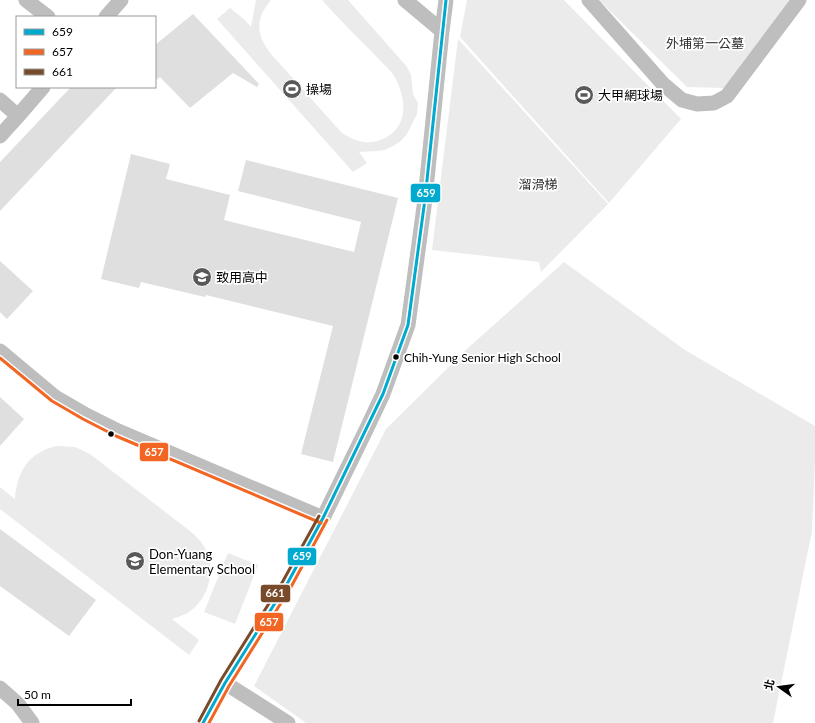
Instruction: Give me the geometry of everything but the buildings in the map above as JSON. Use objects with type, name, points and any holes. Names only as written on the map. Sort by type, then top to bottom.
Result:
[{"type":"street","points":[[26,0],[47,16]]},
{"type":"street","points":[[107,16],[121,0]]},
{"type":"street","points":[[405,0],[442,31]]},
{"type":"street","points":[[203,723],[225,683],[287,584],[322,518],[383,394],[408,325],[425,199],[446,0]]},
{"type":"street","points":[[590,0],[663,84],[682,100],[697,104],[714,103],[727,96],[800,0]]},
{"type":"street","points":[[0,136],[42,88]]},
{"type":"street","points":[[0,100],[18,116]]},
{"type":"street","points":[[0,351],[55,397],[86,415],[118,431],[322,518]]},
{"type":"street","points":[[225,683],[288,723]]},
{"type":"street","points":[[0,688],[18,704],[32,723]]},
{"type":"green space","name":"操場","points":[[256,0],[271,0],[262,14],[259,27],[262,40],[271,54],[342,133],[358,141],[374,142],[385,138],[399,126],[402,118],[403,101],[398,84],[392,73],[322,0],[348,0],[407,67],[411,75],[413,94],[418,103],[417,114],[407,134],[401,141],[385,150],[359,152],[367,163],[353,172],[217,19],[230,8],[251,27]]},
{"type":"green space","name":"大甲網球場","points":[[467,0],[564,0],[681,119],[609,203],[460,37]]},
{"type":"green space","name":"外埔第一公墓","points":[[599,0],[797,0],[724,88],[687,87]]},
{"type":"green space","name":"溜滑梯","points":[[458,39],[608,204],[541,272],[539,262],[432,250]]},
{"type":"green space","points":[[564,262],[685,350],[815,426],[812,531],[773,723],[306,723],[254,686],[386,429],[468,348]]},
{"type":"green space","points":[[57,446],[75,447],[90,454],[190,531],[203,545],[210,562],[209,581],[206,590],[202,599],[189,612],[172,619],[199,640],[189,655],[0,509],[0,487],[15,499],[18,480],[26,464],[39,453]]},
{"type":"green space","points":[[228,553],[258,565],[235,624],[204,612]]},
{"type":"transit line","name":"659","points":[[203,723],[225,683],[287,584],[323,518],[383,394],[408,325],[425,199],[446,0]]},
{"type":"transit line","name":"657","points":[[0,358],[52,401],[116,436],[321,523]]},
{"type":"transit line","name":"661","points":[[199,721],[221,680],[283,581],[319,516]]},
{"type":"transit line","name":"657","points":[[209,723],[229,686],[291,587],[327,520]]},
{"type":"place","name":"操場","points":[[292,89]]},
{"type":"place","name":"大甲網球場","points":[[584,95]]},
{"type":"place","name":"致用高中","points":[[202,277]]},
{"type":"place","name":"Chih-Yung Senior High School","points":[[396,357]]},
{"type":"place","name":"Don-Yuang Elementary School","points":[[135,561]]}]
